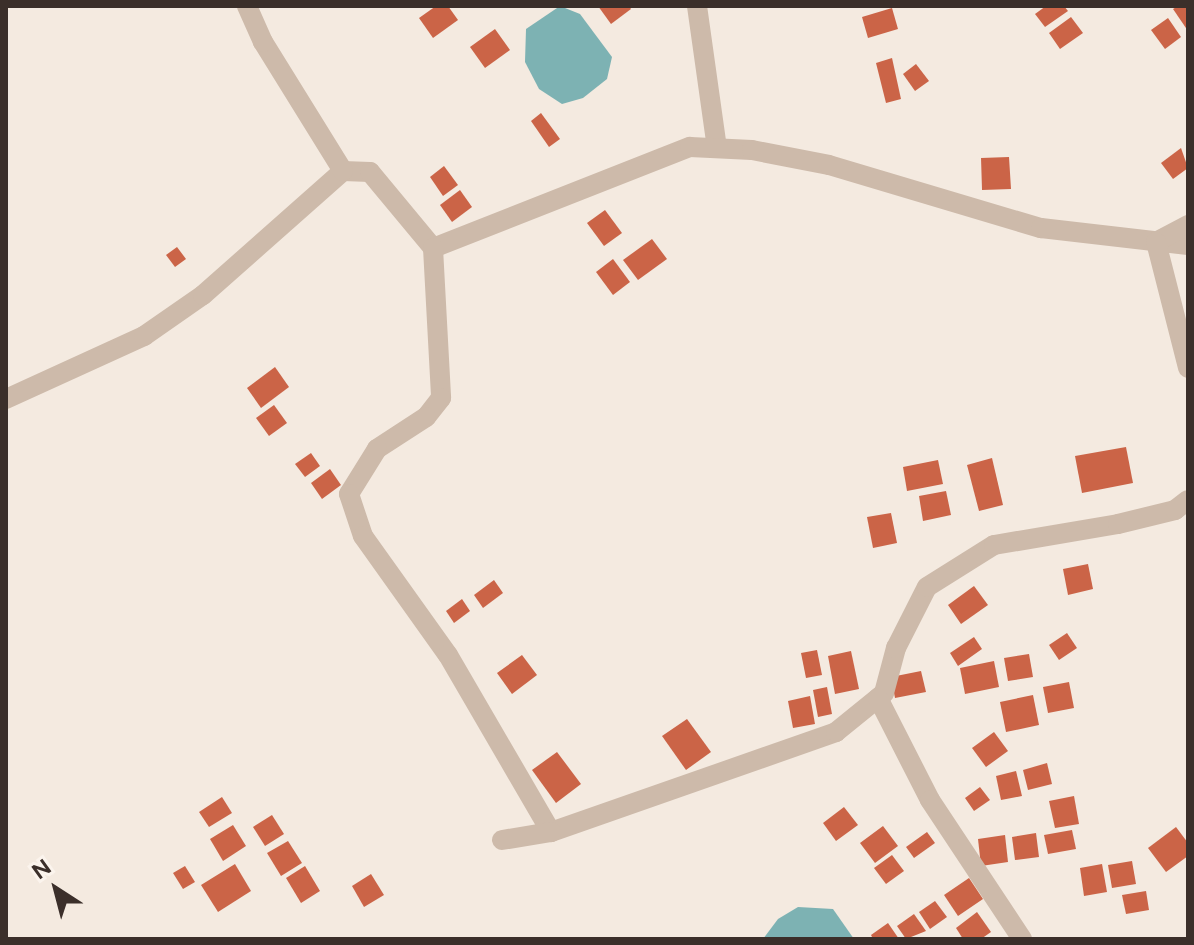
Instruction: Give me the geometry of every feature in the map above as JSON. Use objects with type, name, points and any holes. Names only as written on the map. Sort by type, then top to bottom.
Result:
[{"type":"street","points":[[247,6],[263,42],[343,171]]},
{"type":"street","points":[[697,6],[717,148]]},
{"type":"street","points":[[433,248],[690,147],[752,150],[829,165],[1041,228],[1188,245]]},
{"type":"street","points":[[6,399],[144,336],[203,295],[343,171],[370,172],[433,248],[441,398],[426,417],[377,449],[349,494],[363,536],[448,655],[551,832]]},
{"type":"street","points":[[1156,242],[1188,225]]},
{"type":"street","points":[[1156,242],[1188,368]]},
{"type":"street","points":[[502,840],[551,832],[836,732],[878,698],[927,587],[994,545],[1118,524],[1175,510],[1188,500]]},
{"type":"street","points":[[878,698],[930,800],[1022,939]]},
{"type":"water","points":[[560,6],[580,14],[612,57],[607,79],[583,98],[562,104],[539,89],[525,62],[526,29]]},
{"type":"water","points":[[798,907],[833,909],[854,939],[763,939],[778,919]]},
{"type":"building","points":[[436,6],[448,6],[458,20],[433,38],[419,18]]},
{"type":"building","points":[[598,6],[629,6],[631,9],[611,24]]},
{"type":"building","points":[[1046,6],[1064,6],[1068,11],[1045,27],[1035,14]]},
{"type":"building","points":[[1188,6],[1188,31],[1173,9]]},
{"type":"building","points":[[892,8],[898,29],[868,38],[862,17]]},
{"type":"building","points":[[1071,17],[1083,33],[1060,49],[1049,33]]},
{"type":"building","points":[[1168,18],[1181,37],[1165,49],[1151,30]]},
{"type":"building","points":[[495,29],[510,50],[485,68],[470,47]]},
{"type":"building","points":[[892,58],[901,99],[886,103],[876,63]]},
{"type":"building","points":[[916,64],[929,81],[915,91],[903,74]]},
{"type":"building","points":[[541,113],[560,139],[549,147],[531,121]]},
{"type":"building","points":[[1181,148],[1188,168],[1173,179],[1161,163]]},
{"type":"building","points":[[1009,157],[1011,189],[982,190],[981,158]]},
{"type":"building","points":[[444,166],[458,185],[443,196],[430,177]]},
{"type":"building","points":[[460,190],[472,207],[452,222],[440,205]]},
{"type":"building","points":[[605,210],[622,233],[604,246],[587,223]]},
{"type":"building","points":[[652,239],[667,259],[638,280],[623,260]]},
{"type":"building","points":[[177,247],[186,259],[175,267],[166,255]]},
{"type":"building","points":[[613,259],[630,282],[613,295],[596,272]]},
{"type":"building","points":[[275,367],[289,387],[261,408],[247,388]]},
{"type":"building","points":[[274,405],[287,423],[269,436],[256,418]]},
{"type":"building","points":[[1126,447],[1133,483],[1082,493],[1075,456]]},
{"type":"building","points":[[311,453],[320,466],[305,477],[295,464]]},
{"type":"building","points":[[992,458],[1003,505],[979,511],[967,465]]},
{"type":"building","points":[[938,460],[943,484],[907,491],[903,467]]},
{"type":"building","points":[[330,469],[341,485],[322,499],[311,483]]},
{"type":"building","points":[[946,491],[951,515],[923,521],[919,496]]},
{"type":"building","points":[[891,513],[897,543],[873,548],[867,517]]},
{"type":"building","points":[[1088,564],[1093,589],[1068,595],[1063,569]]},
{"type":"building","points":[[494,580],[503,593],[483,608],[474,595]]},
{"type":"building","points":[[974,586],[988,605],[961,624],[948,605]]},
{"type":"building","points":[[462,599],[470,611],[454,623],[446,611]]},
{"type":"building","points":[[1067,633],[1077,648],[1059,660],[1049,645]]},
{"type":"building","points":[[974,637],[982,649],[958,666],[950,653]]},
{"type":"building","points":[[817,650],[822,675],[806,678],[801,653]]},
{"type":"building","points":[[851,651],[859,689],[835,694],[828,656]]},
{"type":"building","points":[[1029,654],[1033,677],[1008,681],[1004,658]]},
{"type":"building","points":[[522,655],[537,675],[512,694],[497,673]]},
{"type":"building","points":[[994,661],[999,687],[965,694],[960,668]]},
{"type":"building","points":[[921,671],[926,692],[895,698],[891,677]]},
{"type":"building","points":[[1069,682],[1074,708],[1048,713],[1043,687]]},
{"type":"building","points":[[827,687],[832,714],[818,717],[813,690]]},
{"type":"building","points":[[1033,695],[1039,725],[1006,732],[1000,702]]},
{"type":"building","points":[[810,696],[815,724],[793,728],[788,701]]},
{"type":"building","points":[[687,719],[711,752],[686,770],[662,736]]},
{"type":"building","points":[[994,732],[1008,751],[986,767],[972,748]]},
{"type":"building","points":[[557,752],[581,784],[556,803],[532,770]]},
{"type":"building","points":[[1047,763],[1052,784],[1028,790],[1023,770]]},
{"type":"building","points":[[1016,771],[1022,796],[1001,800],[996,776]]},
{"type":"building","points":[[980,787],[990,800],[974,811],[965,798]]},
{"type":"building","points":[[1074,796],[1079,824],[1055,828],[1049,801]]},
{"type":"building","points":[[222,797],[232,813],[209,827],[199,812]]},
{"type":"building","points":[[844,807],[858,825],[836,841],[823,823]]},
{"type":"building","points":[[272,815],[284,834],[265,846],[253,827]]},
{"type":"building","points":[[233,825],[246,846],[223,861],[210,839]]},
{"type":"building","points":[[883,826],[898,846],[875,863],[860,843]]},
{"type":"building","points":[[1176,827],[1188,843],[1188,856],[1166,872],[1148,848]]},
{"type":"building","points":[[1072,830],[1076,849],[1048,854],[1044,835]]},
{"type":"building","points":[[927,832],[935,843],[914,858],[906,847]]},
{"type":"building","points":[[1036,833],[1039,857],[1015,860],[1012,837]]},
{"type":"building","points":[[1005,835],[1008,862],[981,866],[978,839]]},
{"type":"building","points":[[288,841],[302,863],[281,876],[267,853]]},
{"type":"building","points":[[892,855],[904,871],[886,884],[874,868]]},
{"type":"building","points":[[1132,861],[1136,884],[1112,888],[1108,865]]},
{"type":"building","points":[[235,864],[251,891],[218,912],[201,885]]},
{"type":"building","points":[[1102,864],[1107,892],[1084,896],[1080,868]]},
{"type":"building","points":[[185,866],[195,882],[183,889],[173,873]]},
{"type":"building","points":[[305,866],[320,891],[301,903],[286,878]]},
{"type":"building","points":[[371,874],[384,895],[364,907],[352,886]]},
{"type":"building","points":[[969,878],[983,899],[958,916],[944,895]]},
{"type":"building","points":[[1146,891],[1149,910],[1126,914],[1122,895]]},
{"type":"building","points":[[935,901],[947,917],[930,929],[919,912]]},
{"type":"building","points":[[977,912],[991,932],[981,939],[963,939],[956,928]]},
{"type":"building","points":[[914,914],[926,931],[906,939],[897,926]]},
{"type":"building","points":[[888,923],[899,939],[873,939],[871,935]]}]
